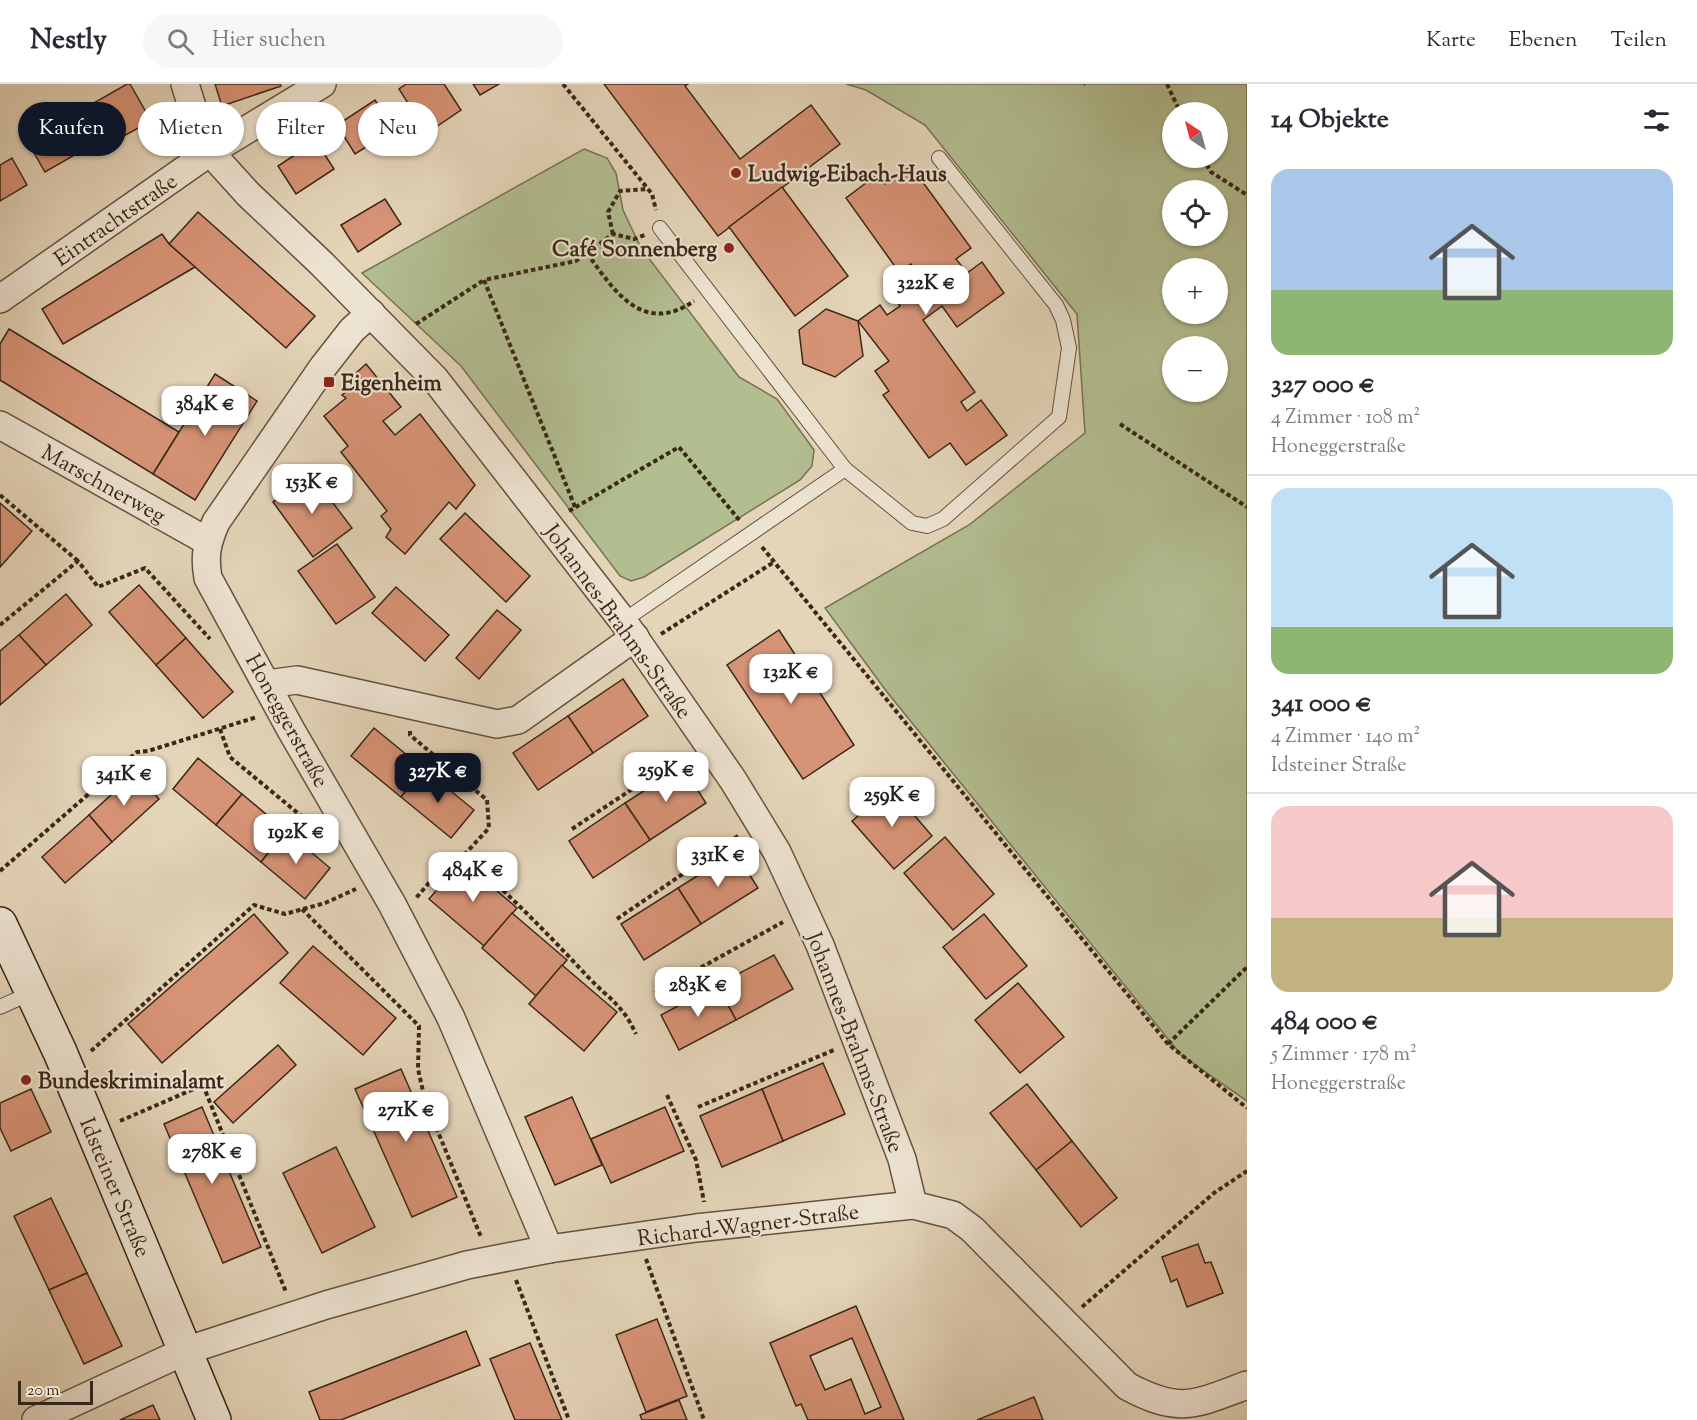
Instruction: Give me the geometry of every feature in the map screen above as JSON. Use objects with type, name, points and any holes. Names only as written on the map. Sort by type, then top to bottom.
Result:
[{"type":"street","name":"Johannes-Brahms-Straße","points":[[185,84],[191,102]]},
{"type":"street","name":"Eintrachtstraße","points":[[244,131],[322,84]]},
{"type":"street","name":"Eintrachtstraße","points":[[0,299],[204,156]]},
{"type":"street","name":"Johannes-Brahms-Straße","points":[[214,156],[248,194],[372,313],[435,379],[633,635],[705,740],[777,852],[804,910],[902,1158],[913,1205]]},
{"type":"street","name":"Honeggerstraße","points":[[372,313],[352,330],[323,367],[216,522],[207,542],[204,557],[208,578],[399,917],[451,1018],[549,1249]]},
{"type":"street","name":"Marschnerweg","points":[[0,425],[207,542]]},
{"type":"street","points":[[267,684],[297,680],[497,724],[507,724],[518,720],[633,635]]},
{"type":"street","name":"Idsteiner Straße","points":[[0,924],[68,1071],[214,1420]]},
{"type":"street","name":"Richard-Wagner-Straße","points":[[36,1420],[185,1351],[295,1315],[499,1258],[708,1226],[913,1205],[953,1215],[972,1229],[1127,1386],[1155,1401],[1180,1404],[1206,1400],[1247,1385]]},
{"type":"lane","points":[[660,228],[845,470],[912,523],[927,526],[943,519],[1059,417],[1069,348],[1063,320],[1056,305],[939,158]]},
{"type":"lane","points":[[633,635],[752,534],[845,470]]},
{"type":"lane","points":[[0,1007],[33,992]]},
{"type":"path","points":[[395,338],[484,280],[576,261],[613,234],[634,239],[660,228],[652,194],[563,84]]},
{"type":"path","points":[[1167,84],[1175,102]]},
{"type":"path","points":[[1209,168],[1211,172],[1247,195]]},
{"type":"path","points":[[613,234],[608,212],[620,191],[648,189]]},
{"type":"path","points":[[586,253],[612,289],[637,309],[661,314],[678,312],[710,291]]},
{"type":"path","points":[[484,280],[575,507],[679,447],[752,534]]},
{"type":"path","points":[[1120,424],[1247,507]]},
{"type":"path","points":[[0,495],[78,561],[98,587],[145,568],[213,643]]},
{"type":"path","points":[[0,625],[78,561]]},
{"type":"path","points":[[633,635],[774,562],[1168,1044],[1247,1108]]},
{"type":"path","points":[[414,706],[410,735],[487,800],[489,828],[464,855]]},
{"type":"path","points":[[0,871],[137,752],[148,751],[280,709]]},
{"type":"path","points":[[219,729],[230,757],[326,836]]},
{"type":"path","points":[[572,829],[705,740]]},
{"type":"path","points":[[617,919],[759,822]]},
{"type":"path","points":[[399,917],[454,854],[464,855],[521,905],[595,985],[625,1012],[636,1034]]},
{"type":"path","points":[[68,1071],[254,905],[285,914],[325,903],[378,880]]},
{"type":"path","points":[[301,909],[419,1026],[418,1069],[425,1100],[499,1258],[569,1420]]},
{"type":"path","points":[[655,993],[804,910]]},
{"type":"path","points":[[1168,1044],[1247,967]]},
{"type":"path","points":[[698,1107],[857,1040]]},
{"type":"path","points":[[93,1132],[203,1085],[295,1315]]},
{"type":"path","points":[[667,1095],[696,1160],[708,1226]]},
{"type":"path","points":[[1063,1323],[1214,1193],[1247,1171]]},
{"type":"path","points":[[638,1236],[704,1420]]},
{"type":"green space","points":[[846,84],[1247,84],[1247,1101],[1181,1055],[887,692],[825,608],[969,525],[1085,433],[1077,314],[925,125],[866,90]]},
{"type":"green space","points":[[584,149],[607,158],[616,173],[623,210],[641,248],[739,377],[777,399],[814,450],[812,466],[800,480],[644,577],[631,581],[620,576],[461,366],[362,273]]},
{"type":"building","points":[[130,84],[140,102],[138,102],[138,128],[126,135],[126,102],[96,102]]},
{"type":"building","points":[[215,84],[280,84],[281,86],[234,102],[221,102]]},
{"type":"building","points":[[406,84],[444,84],[461,110],[438,126],[438,102],[407,102],[399,89]]},
{"type":"building","points":[[473,84],[499,84],[480,95]]},
{"type":"building","name":"Ludwig-Eibach-Haus","points":[[604,84],[688,84],[685,86],[740,159],[811,105],[840,144],[718,236]]},
{"type":"building","points":[[358,111],[358,152],[355,154],[346,140],[346,119]]},
{"type":"building","points":[[36,156],[73,156],[45,172]]},
{"type":"building","points":[[293,156],[326,156],[334,169],[296,194],[278,166]]},
{"type":"building","points":[[12,158],[27,185],[0,201],[0,165]]},
{"type":"building","points":[[911,166],[971,248],[956,259],[967,273],[982,262],[1004,293],[957,327],[942,306],[923,320],[975,392],[961,402],[967,411],[981,400],[1007,435],[966,465],[950,443],[929,458],[883,395],[889,391],[875,371],[889,361],[858,321],[880,305],[887,315],[900,306],[894,296],[921,277],[911,264],[899,272],[846,198],[878,174],[885,184]]},
{"type":"building","points":[[782,187],[848,276],[795,316],[729,227]]},
{"type":"building","points":[[385,199],[401,224],[358,252],[341,225]]},
{"type":"building","points":[[198,212],[315,316],[286,348],[169,244]]},
{"type":"building","points":[[162,234],[169,244],[195,267],[63,344],[42,309]]},
{"type":"building","points":[[826,309],[858,321],[863,356],[835,377],[803,364],[799,330]]},
{"type":"building","points":[[9,329],[179,432],[153,474],[0,380],[0,344]]},
{"type":"building","points":[[366,364],[401,407],[383,421],[395,435],[420,414],[475,485],[456,509],[449,502],[405,554],[386,537],[391,529],[381,516],[387,511],[341,452],[348,446],[324,416],[346,398],[342,395],[352,387],[347,381]]},
{"type":"building","points":[[215,374],[257,401],[195,500],[153,474]]},
{"type":"building","points":[[311,474],[352,528],[313,557],[273,502]]},
{"type":"building","points":[[0,503],[32,531],[0,567]]},
{"type":"building","points":[[465,513],[530,576],[506,602],[440,539]]},
{"type":"building","points":[[337,544],[375,597],[336,624],[298,571]]},
{"type":"building","points":[[139,585],[186,638],[156,665],[109,612]]},
{"type":"building","points":[[396,587],[449,635],[425,661],[372,613]]},
{"type":"building","points":[[66,594],[92,625],[46,665],[19,635]]},
{"type":"building","points":[[497,610],[521,630],[479,679],[456,658]]},
{"type":"building","points":[[779,630],[854,745],[803,779],[727,665]]},
{"type":"building","points":[[19,635],[46,665],[0,705],[0,651]]},
{"type":"building","points":[[186,638],[233,692],[203,718],[156,665]]},
{"type":"building","points":[[623,679],[648,716],[593,753],[568,716]]},
{"type":"building","points":[[568,716],[593,753],[538,790],[513,753]]},
{"type":"building","points":[[374,728],[424,769],[401,797],[351,756]]},
{"type":"building","points":[[198,758],[242,794],[216,825],[173,789]]},
{"type":"building","points":[[682,766],[706,803],[650,840],[625,803]]},
{"type":"building","points":[[424,769],[474,810],[451,838],[401,797]]},
{"type":"building","points":[[135,773],[159,799],[112,842],[89,815]]},
{"type":"building","points":[[891,788],[932,836],[894,869],[852,821]]},
{"type":"building","points":[[242,794],[286,831],[261,862],[216,825]]},
{"type":"building","points":[[625,803],[650,840],[593,878],[569,841]]},
{"type":"building","points":[[89,815],[112,842],[65,883],[42,857]]},
{"type":"building","points":[[286,831],[330,868],[305,899],[261,862]]},
{"type":"building","points":[[945,837],[994,894],[953,930],[904,873]]},
{"type":"building","points":[[735,852],[758,888],[701,924],[678,888]]},
{"type":"building","points":[[462,861],[517,908],[484,946],[429,899]]},
{"type":"building","points":[[678,888],[701,924],[644,960],[621,924]]},
{"type":"building","points":[[512,913],[567,960],[536,996],[482,948]]},
{"type":"building","points":[[254,914],[288,953],[162,1063],[128,1024]]},
{"type":"building","points":[[984,914],[1027,966],[986,999],[943,947]]},
{"type":"building","points":[[313,946],[396,1018],[363,1055],[280,983]]},
{"type":"building","points":[[774,955],[793,989],[736,1020],[717,985]]},
{"type":"building","points":[[562,965],[617,1012],[584,1051],[529,1004]]},
{"type":"building","points":[[1018,983],[1064,1037],[1020,1073],[975,1020]]},
{"type":"building","points":[[717,985],[736,1020],[679,1050],[661,1015]]},
{"type":"building","points":[[278,1045],[296,1065],[233,1123],[214,1102]]},
{"type":"building","points":[[823,1063],[845,1114],[783,1141],[762,1089]]},
{"type":"building","points":[[401,1069],[457,1197],[412,1217],[355,1089]]},
{"type":"building","points":[[1027,1084],[1072,1141],[1036,1170],[990,1113]]},
{"type":"building","points":[[31,1089],[51,1132],[11,1151],[0,1128],[0,1103]]},
{"type":"building","points":[[762,1089],[783,1141],[722,1167],[700,1116]]},
{"type":"building","points":[[572,1097],[602,1165],[555,1185],[525,1117]]},
{"type":"building","points":[[202,1107],[261,1247],[223,1263],[164,1124]]},
{"type":"building","points":[[665,1107],[684,1151],[611,1183],[591,1139]]},
{"type":"building","points":[[1072,1141],[1117,1198],[1081,1227],[1036,1170]]},
{"type":"building","points":[[336,1147],[375,1227],[322,1253],[283,1173]]},
{"type":"building","points":[[51,1198],[87,1273],[49,1290],[14,1216]]},
{"type":"building","points":[[1198,1244],[1205,1263],[1211,1262],[1223,1293],[1187,1307],[1177,1279],[1171,1282],[1162,1257]]},
{"type":"building","points":[[87,1273],[122,1346],[84,1364],[49,1290]]},
{"type":"building","points":[[856,1306],[904,1420],[808,1420],[801,1404],[796,1406],[770,1343]],"holes":[[[852,1338],[881,1407],[865,1414],[851,1379],[825,1390],[810,1356]]]},
{"type":"building","points":[[657,1319],[687,1396],[646,1412],[616,1335]]},
{"type":"building","points":[[466,1331],[480,1365],[341,1420],[320,1420],[309,1392]]},
{"type":"building","points":[[530,1343],[562,1420],[515,1420],[490,1359]]},
{"type":"building","points":[[1034,1397],[1043,1420],[977,1420]]},
{"type":"building","points":[[679,1400],[687,1420],[642,1420],[640,1415]]},
{"type":"building","points":[[153,1405],[160,1420],[120,1420]]},
{"type":"place","name":"Ludwig-Eibach-Haus","points":[[736,173]]},
{"type":"place","name":"Café Sonnenberg","points":[[729,248]]},
{"type":"place","name":"Eigenheim","points":[[329,382]]},
{"type":"place","name":"Bundeskriminalamt","points":[[26,1080]]}]
